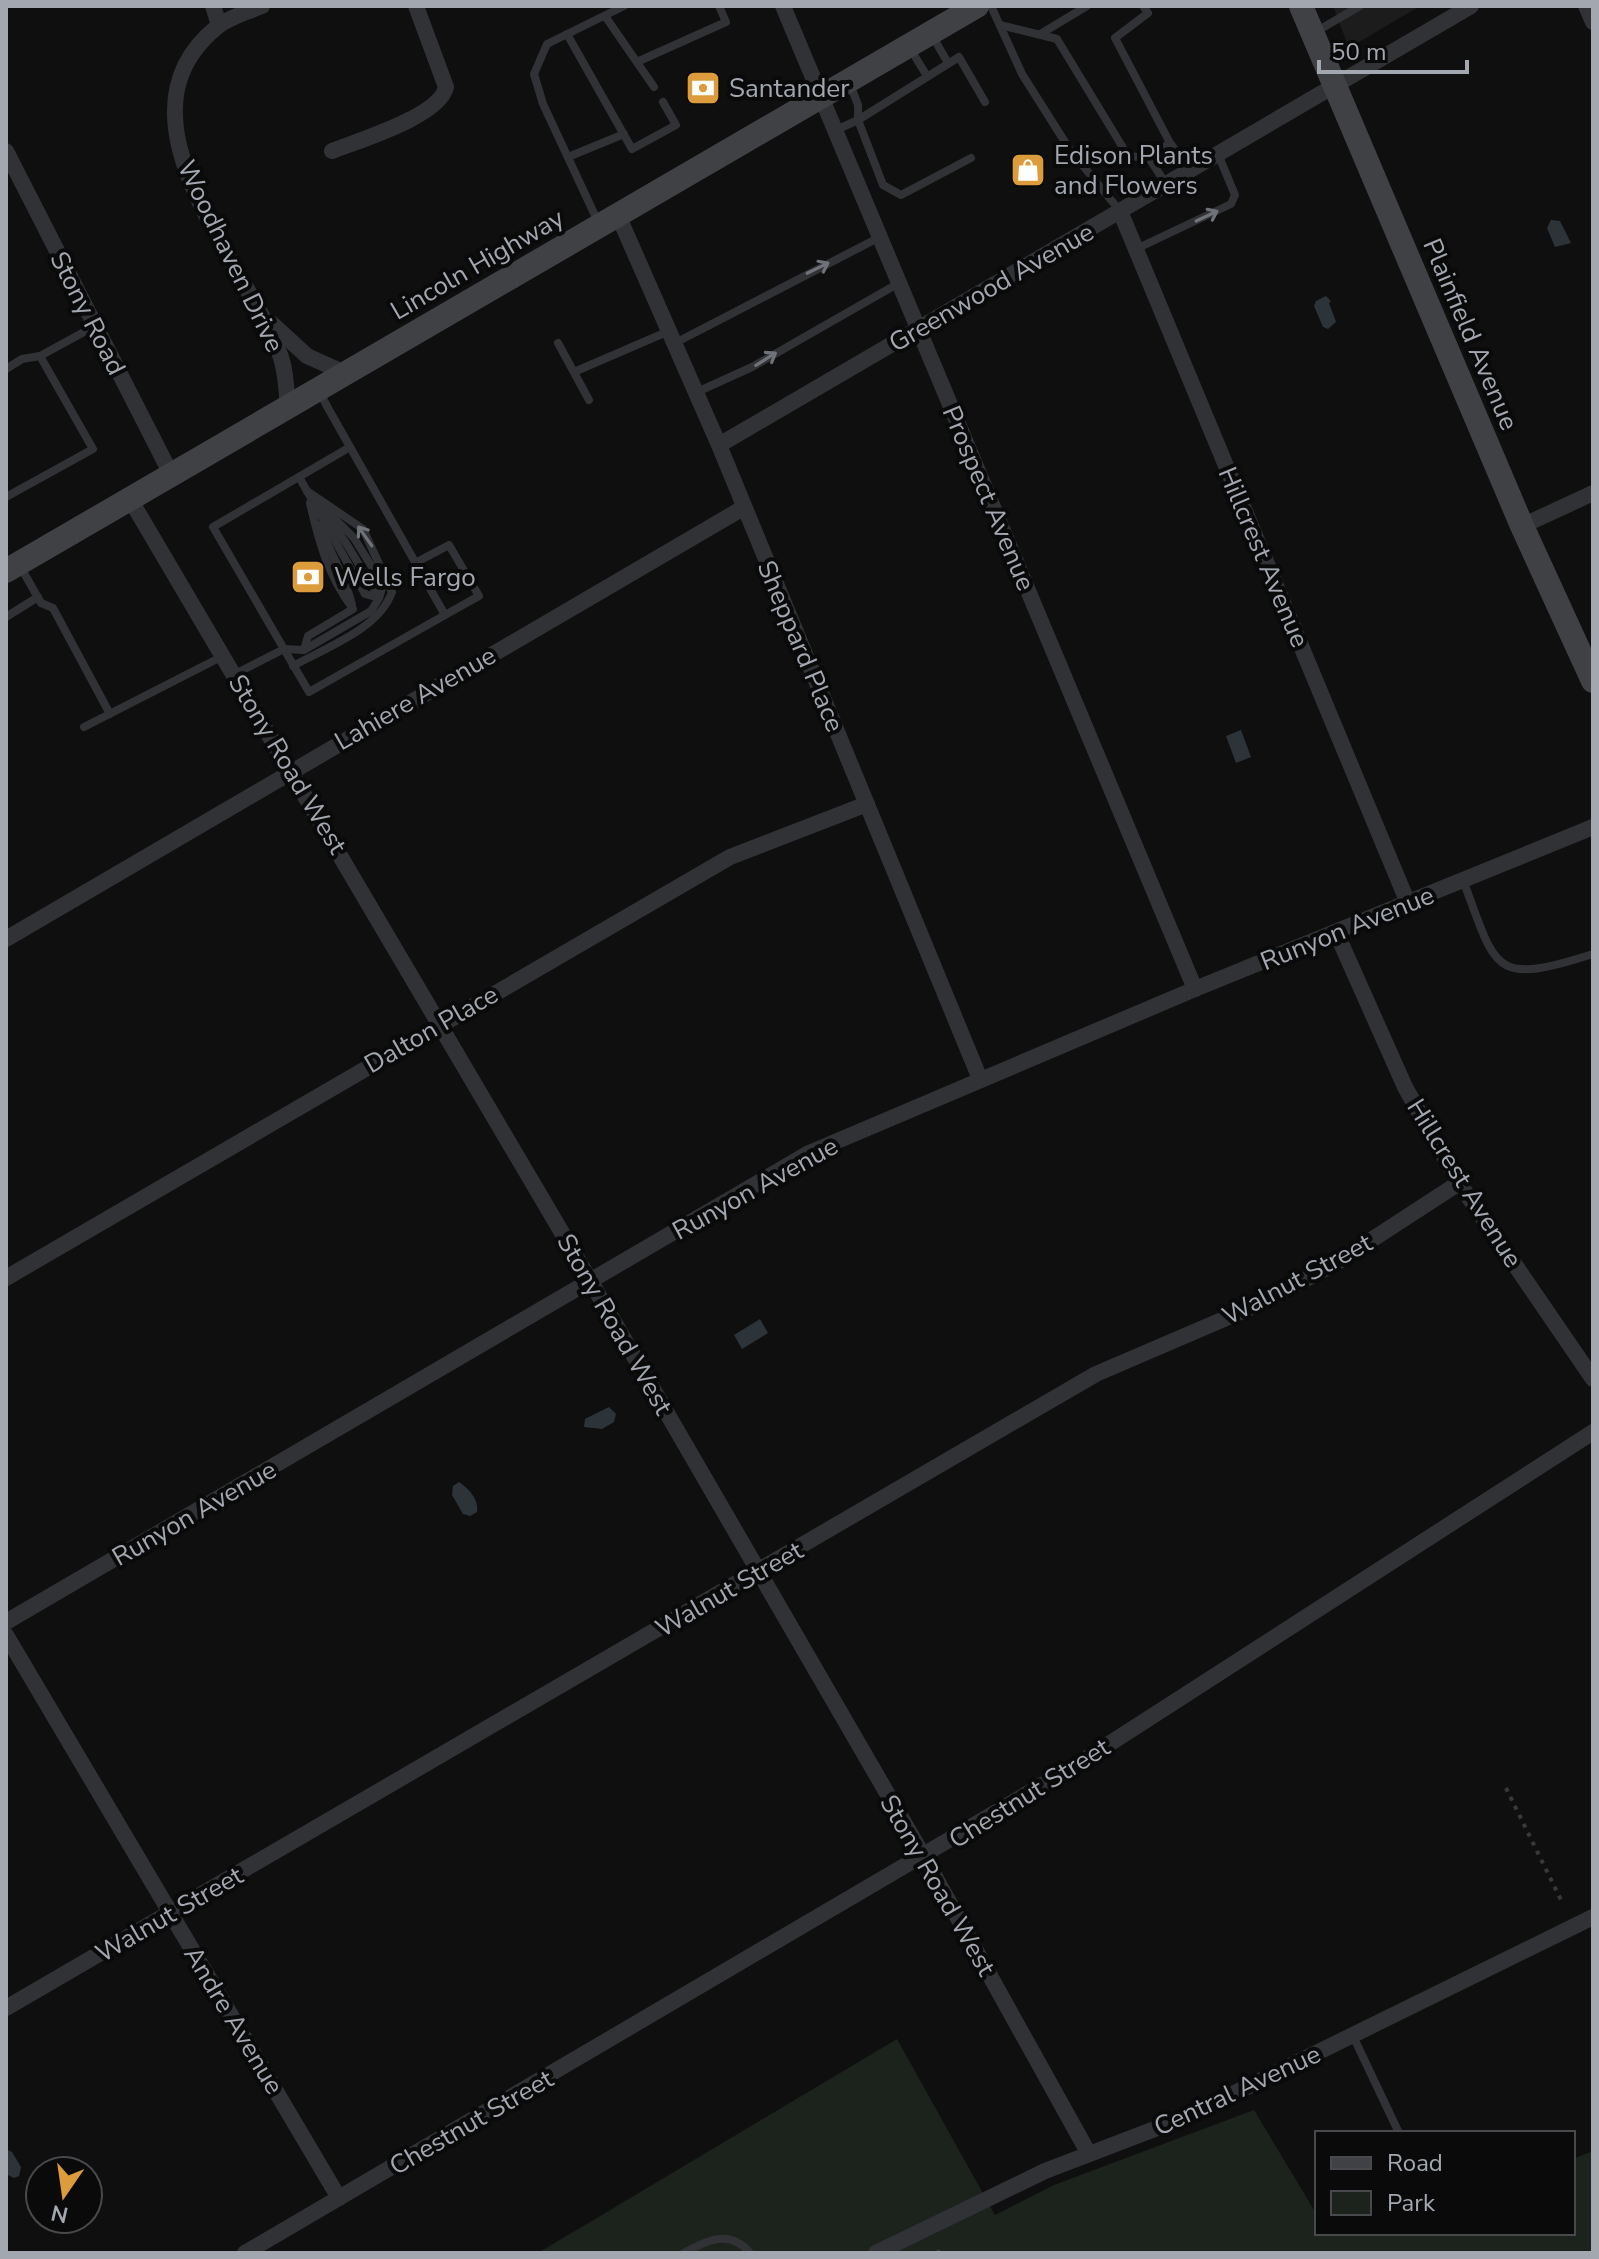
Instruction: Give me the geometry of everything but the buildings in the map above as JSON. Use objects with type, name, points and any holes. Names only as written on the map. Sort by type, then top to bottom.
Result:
[{"type":"main road","name":"Lincoln Highway","points":[[12,568],[977,6]]},
{"type":"main road","name":"Plainfield Avenue","points":[[1301,6],[1522,526],[1593,681]]},
{"type":"street","points":[[213,6],[219,25]]},
{"type":"street","name":"Woodhaven Drive","points":[[262,6],[219,25],[199,44],[183,74],[174,104],[175,138],[190,182],[280,353],[288,406]]},
{"type":"street","points":[[332,151],[430,110],[444,98],[446,87],[416,6]]},
{"type":"street","name":"Prospect Avenue","points":[[783,6],[1195,989]]},
{"type":"street","name":"Greenwood Avenue","points":[[719,445],[1471,6]]},
{"type":"street","points":[[1586,6],[1593,22]]},
{"type":"street","name":"Stony Road","points":[[6,151],[171,474]]},
{"type":"street","name":"Hillcrest Avenue","points":[[1120,211],[1408,903]]},
{"type":"street","name":"Sheppard Place","points":[[609,220],[672,337],[719,445],[980,1079]]},
{"type":"street","points":[[261,312],[307,356],[345,373]]},
{"type":"street","points":[[1522,526],[1593,493]]},
{"type":"street","name":"Stony Road West","points":[[130,499],[293,770],[591,1282],[924,1857],[1089,2154]]},
{"type":"street","name":"Lahiere Avenue","points":[[6,939],[743,508]]},
{"type":"street","name":"Dalton Place","points":[[6,1278],[730,857],[867,804]]},
{"type":"street","name":"Runyon Avenue","points":[[6,1622],[809,1153],[1195,989],[1593,827]]},
{"type":"street","name":"Hillcrest Avenue","points":[[1336,932],[1405,1087],[1459,1183],[1593,1379]]},
{"type":"street","name":"Walnut Street","points":[[6,2008],[1096,1374],[1259,1304],[1336,1263],[1459,1183]]},
{"type":"street","name":"Chestnut Street","points":[[245,2253],[1078,1764],[1593,1432]]},
{"type":"street","name":"Andre Avenue","points":[[6,1635],[339,2198]]},
{"type":"street","name":"Central Avenue","points":[[876,2253],[1045,2171],[1186,2117],[1593,1917]]},
{"type":"lane","points":[[609,220],[568,157],[543,104],[534,74],[547,44],[624,6]]},
{"type":"lane","points":[[639,61],[726,22],[719,6]]},
{"type":"lane","points":[[991,6],[1022,74],[1070,150],[1120,211]]},
{"type":"lane","points":[[1042,33],[1087,6]]},
{"type":"lane","points":[[1143,6],[1148,13],[1115,38],[1170,143],[1190,170]]},
{"type":"lane","points":[[1313,33],[1357,7]]},
{"type":"lane","points":[[605,16],[639,61],[654,87]]},
{"type":"lane","points":[[1000,25],[1057,39],[1128,156],[1149,158],[1170,143]]},
{"type":"lane","points":[[931,33],[948,63]]},
{"type":"lane","points":[[567,34],[632,149],[676,125],[663,102]]},
{"type":"lane","points":[[909,47],[927,76]]},
{"type":"lane","points":[[835,131],[959,57],[985,102]]},
{"type":"lane","points":[[850,82],[858,105],[858,120],[883,185],[901,195],[971,158]]},
{"type":"lane","points":[[568,157],[624,134]]},
{"type":"lane","points":[[1136,249],[1231,204],[1235,195],[1218,153]]},
{"type":"lane","points":[[1149,158],[1166,184]]},
{"type":"lane","points":[[862,196],[883,185]]},
{"type":"lane","points":[[574,372],[672,337],[880,237]]},
{"type":"lane","points":[[696,392],[752,367],[899,283]]},
{"type":"lane","points":[[6,369],[22,359],[40,356],[95,326]]},
{"type":"lane","points":[[558,343],[589,400]]},
{"type":"lane","points":[[6,497],[93,449],[40,356]]},
{"type":"lane","points":[[318,389],[445,615]]},
{"type":"lane","points":[[350,447],[213,527],[309,692],[479,596],[449,545],[415,563]]},
{"type":"lane","points":[[235,674],[284,649],[304,650],[371,611],[379,598],[346,543],[299,477]]},
{"type":"lane","points":[[304,650],[308,636],[353,609],[336,586],[322,557],[307,491]]},
{"type":"lane","points":[[293,666],[353,633],[386,609],[392,592],[363,529],[307,491]]},
{"type":"lane","points":[[12,568],[38,597],[53,608],[110,714]]},
{"type":"lane","points":[[6,617],[38,597]]},
{"type":"lane","points":[[84,727],[223,655]]},
{"type":"lane","points":[[1463,880],[1491,953],[1509,968],[1541,971],[1593,954]]},
{"type":"lane","points":[[1353,2036],[1398,2131]]},
{"type":"lane","points":[[684,2253],[705,2241],[726,2238],[739,2242],[750,2253]]},
{"type":"path","points":[[1506,1788],[1562,1902]]},
{"type":"shaded area","points":[[1333,6],[1420,6],[1349,48]]},
{"type":"shaded area","points":[[1551,220],[1560,221],[1571,243],[1555,247],[1547,228]]},
{"type":"shaded area","points":[[1326,296],[1331,301],[1329,303],[1336,322],[1328,329],[1323,327],[1314,306],[1316,301]]},
{"type":"shaded area","points":[[1241,730],[1251,757],[1236,763],[1226,736]]},
{"type":"shaded area","points":[[760,1319],[768,1333],[742,1349],[734,1335]]},
{"type":"shaded area","points":[[609,1407],[616,1414],[614,1422],[602,1429],[584,1427],[585,1419]]},
{"type":"shaded area","points":[[459,1482],[475,1498],[477,1512],[470,1516],[463,1514],[452,1495],[453,1486]]},
{"type":"shaded area","points":[[6,2149],[12,2152],[21,2167],[19,2176],[14,2178],[6,2174]]},
{"type":"green space","points":[[897,2039],[995,2215],[1054,2185],[1254,2110],[1315,2212],[1315,2235],[1575,2235],[1575,2158],[1593,2151],[1593,2253],[538,2253]]},
{"type":"place","name":"Santander","points":[[703,88]]},
{"type":"place","name":"Edison Plants and Flowers","points":[[1028,170]]},
{"type":"place","name":"Wells Fargo","points":[[308,577]]}]
